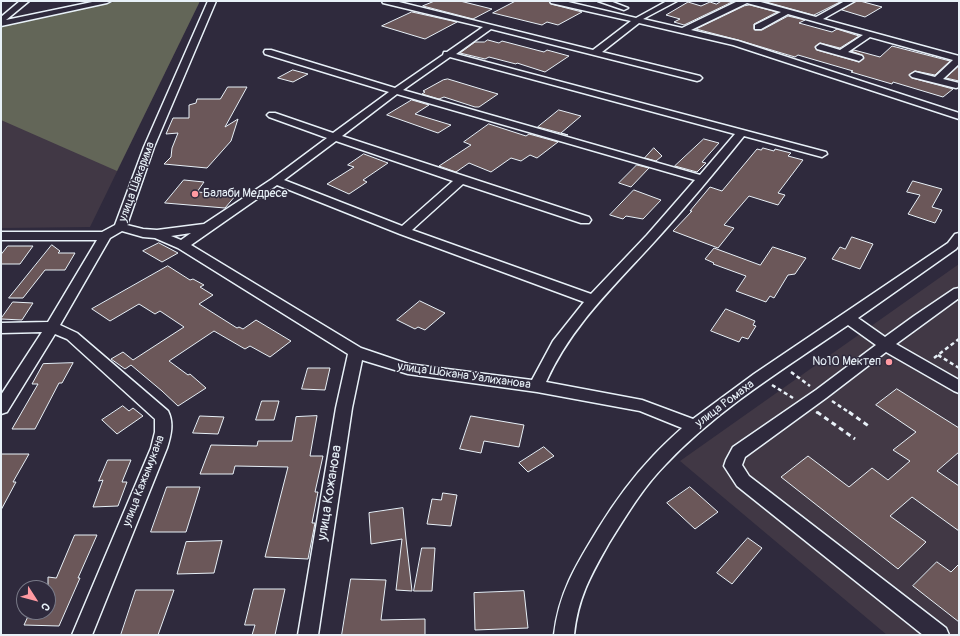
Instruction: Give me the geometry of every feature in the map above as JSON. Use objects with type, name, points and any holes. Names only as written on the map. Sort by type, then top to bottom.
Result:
[{"type":"street","points":[[1,22],[25,1]]},
{"type":"street","points":[[1,22],[107,1]]},
{"type":"street","points":[[386,1],[697,78]]},
{"type":"street","points":[[554,1],[640,17]]},
{"type":"street","points":[[602,1],[640,17],[683,31],[761,51],[959,116]]},
{"type":"street","points":[[596,52],[635,23],[640,17],[673,1]]},
{"type":"street","points":[[683,31],[744,1]]},
{"type":"street","points":[[749,1],[959,58],[937,80]]},
{"type":"street","points":[[816,20],[851,1]]},
{"type":"street","name":"улица Шакарима","points":[[1,408],[52,327],[105,236],[120,227],[149,147],[214,2]]},
{"type":"street","points":[[771,32],[754,26],[787,12]]},
{"type":"street","points":[[182,245],[276,181],[336,138],[396,91],[447,54],[490,26]]},
{"type":"street","points":[[842,52],[868,34]]},
{"type":"street","points":[[820,47],[859,58]]},
{"type":"street","points":[[268,52],[396,91],[703,179]]},
{"type":"street","points":[[447,54],[580,91],[822,154]]},
{"type":"street","points":[[915,75],[956,86]]},
{"type":"street","points":[[272,115],[461,180],[586,220]]},
{"type":"street","points":[[537,386],[540,377],[561,340],[593,300],[703,179],[742,132]]},
{"type":"street","points":[[404,231],[461,180]]},
{"type":"street","points":[[276,181],[404,231],[593,300]]},
{"type":"street","points":[[157,234],[210,226]]},
{"type":"street","name":"улица Шокана Уалиханова","points":[[120,227],[143,233],[157,234],[182,245],[356,352],[389,364],[537,386],[642,406],[670,416],[694,427]]},
{"type":"street","points":[[1,236],[105,236]]},
{"type":"street","name":"улица Ромаха","points":[[564,635],[566,616],[580,575],[614,519],[635,489],[659,460],[694,427],[780,363],[956,244]]},
{"type":"street","points":[[939,635],[743,481],[734,466],[734,460],[739,452],[806,405],[918,319],[959,292]]},
{"type":"street","points":[[848,318],[886,345],[959,388]]},
{"type":"street","name":"улица Кажымукана","points":[[1,328],[52,327],[72,336],[162,415],[164,429],[159,448],[82,635]]},
{"type":"street","name":"улица Кожанова","points":[[308,635],[344,408],[356,352]]},
{"type":"path","points":[[924,367],[959,339]]},
{"type":"path","points":[[938,355],[959,368]]},
{"type":"shaded area","points":[[118,1],[200,1],[90,227],[1,228],[1,27]]},
{"type":"shaded area","name":"№10 Мектеп","points":[[959,264],[959,635],[887,635],[680,461]]},
{"type":"green space","points":[[118,1],[200,1],[117,171],[1,120],[1,27]]},
{"type":"building","points":[[435,1],[460,1],[492,9],[473,19],[423,6]]},
{"type":"building","points":[[516,1],[549,1],[551,4],[582,12],[558,25],[547,22],[542,25],[493,13]]},
{"type":"building","points":[[722,1],[732,2],[684,25],[674,22],[680,19],[666,15],[688,2],[701,6],[710,2],[716,4]]},
{"type":"building","points":[[763,1],[842,1],[814,15]]},
{"type":"building","points":[[856,1],[882,7],[865,17],[842,10]]},
{"type":"building","points":[[750,5],[777,12],[754,24],[755,30],[762,30],[788,16],[805,20],[799,23],[832,32],[837,29],[859,36],[840,48],[820,43],[815,47],[817,50],[859,62],[864,57],[851,51],[854,50],[880,57],[892,46],[950,61],[935,75],[915,71],[909,75],[912,78],[953,89],[943,97],[893,82],[892,84],[798,55],[795,57],[696,29],[744,6]]},
{"type":"building","points":[[412,12],[457,22],[425,39],[382,26]]},
{"type":"building","points":[[488,40],[499,43],[502,41],[544,52],[547,50],[569,56],[545,72],[517,63],[489,57],[485,59],[460,53],[475,42],[484,42]]},
{"type":"building","points":[[959,66],[959,81],[946,78]]},
{"type":"building","points":[[293,70],[308,74],[293,82],[278,78]]},
{"type":"building","points":[[448,79],[498,94],[479,107],[475,107],[444,97],[439,99],[422,94],[425,92],[423,91],[443,80]]},
{"type":"building","points":[[228,87],[247,87],[225,127],[238,119],[231,141],[207,168],[164,164],[171,157],[172,148],[178,133],[166,134],[173,118],[189,118],[189,105],[196,103],[197,99],[220,99]]},
{"type":"building","points":[[412,100],[429,105],[415,114],[451,125],[438,133],[387,115]]},
{"type":"building","points":[[559,110],[581,116],[561,133],[568,135],[538,127]]},
{"type":"building","points":[[489,124],[526,136],[529,134],[558,142],[537,158],[530,155],[521,161],[511,158],[491,172],[469,163],[456,172],[439,166],[471,145],[464,142]]},
{"type":"building","points":[[704,139],[719,143],[702,162],[706,163],[697,172],[675,166]]},
{"type":"building","points":[[654,148],[662,156],[656,161],[645,158]]},
{"type":"building","points":[[763,148],[791,153],[788,156],[803,160],[778,193],[785,195],[778,205],[749,196],[724,225],[734,228],[718,248],[673,231],[692,211],[690,211],[710,187],[722,191],[757,149],[761,150]]},
{"type":"building","points":[[364,154],[388,163],[363,180],[367,182],[349,194],[327,184],[354,167],[348,165]]},
{"type":"building","points":[[637,165],[649,168],[631,187],[619,183]]},
{"type":"building","name":"Балаби Медресе","points":[[184,180],[204,182],[197,192],[236,195],[225,208],[165,203]]},
{"type":"building","points":[[913,181],[942,189],[932,207],[942,210],[935,223],[908,214],[920,195],[907,192]]},
{"type":"building","points":[[634,190],[661,200],[643,219],[626,216],[623,219],[610,215]]},
{"type":"building","points":[[852,237],[873,244],[860,269],[832,259],[840,247],[845,249]]},
{"type":"building","points":[[159,243],[178,253],[162,262],[143,251]]},
{"type":"building","points":[[52,245],[60,251],[58,253],[75,253],[65,270],[45,270],[23,298],[9,298]]},
{"type":"building","points":[[8,246],[33,246],[20,264],[1,264],[1,255]]},
{"type":"building","points":[[773,247],[806,258],[795,274],[788,275],[774,298],[770,296],[766,302],[736,291],[746,276],[713,264],[714,263],[705,259],[714,248],[760,265]]},
{"type":"building","points":[[168,266],[190,280],[193,279],[204,285],[200,287],[213,295],[199,304],[237,328],[239,327],[243,329],[256,320],[291,341],[270,357],[250,346],[245,349],[214,331],[169,361],[188,375],[190,374],[206,388],[178,406],[131,365],[125,369],[111,359],[123,352],[133,360],[184,327],[160,311],[155,314],[139,304],[110,321],[92,309]]},
{"type":"building","points":[[420,301],[445,313],[425,330],[418,327],[415,329],[397,320]]},
{"type":"building","points":[[13,302],[33,303],[22,320],[1,319]]},
{"type":"building","points":[[726,309],[755,321],[753,325],[756,326],[748,339],[742,337],[739,342],[711,331]]},
{"type":"building","points":[[73,363],[62,383],[59,383],[35,429],[12,429],[38,384],[32,384],[43,364]]},
{"type":"building","points":[[308,368],[330,368],[325,390],[302,389]]},
{"type":"building","points":[[897,389],[959,428],[959,452],[937,471],[959,486],[959,531],[912,497],[890,516],[926,542],[898,569],[781,477],[808,456],[849,487],[872,468],[888,480],[910,461],[893,450],[916,432],[876,405]]},
{"type":"building","points":[[262,401],[279,401],[274,420],[256,420]]},
{"type":"building","points":[[123,406],[129,411],[133,408],[143,416],[117,434],[102,420]]},
{"type":"building","points":[[200,416],[224,417],[218,434],[193,433]]},
{"type":"building","points":[[317,416],[310,456],[323,456],[315,492],[318,492],[312,523],[315,523],[308,559],[265,557],[288,467],[235,466],[233,474],[200,474],[211,445],[257,446],[258,441],[292,441],[296,417]]},
{"type":"building","points":[[471,416],[524,425],[519,447],[484,441],[481,453],[460,449]]},
{"type":"building","points":[[544,447],[554,456],[528,472],[519,463]]},
{"type":"building","points":[[1,454],[29,454],[13,482],[16,482],[1,510]]},
{"type":"building","points":[[108,460],[131,460],[122,482],[127,482],[118,506],[93,507],[103,480],[99,481]]},
{"type":"building","points":[[167,487],[200,487],[186,532],[151,532]]},
{"type":"building","points":[[690,487],[718,512],[695,529],[667,503]]},
{"type":"building","points":[[443,493],[457,495],[451,526],[427,524],[432,499],[441,500]]},
{"type":"building","points":[[403,508],[412,591],[396,590],[402,539],[371,544],[369,513]]},
{"type":"building","points":[[75,535],[97,535],[59,626],[24,625],[26,620],[56,620],[56,580],[48,580],[48,577],[56,578]]},
{"type":"building","points":[[748,538],[762,548],[732,584],[717,573]]},
{"type":"building","points":[[222,541],[214,573],[177,574],[186,542]]},
{"type":"building","points":[[422,548],[435,548],[432,591],[414,591]]},
{"type":"building","points":[[937,562],[951,572],[959,564],[959,622],[913,586]]},
{"type":"building","points":[[351,579],[386,580],[381,620],[425,619],[425,635],[342,635]]},
{"type":"building","points":[[254,589],[285,589],[275,635],[252,635],[255,625],[245,625]]},
{"type":"building","points":[[136,590],[174,590],[158,635],[121,635]]},
{"type":"building","points":[[524,591],[528,628],[475,630],[474,593]]},
{"type":"place","name":"Балаби Медресе","points":[[195,194]]},
{"type":"place","name":"№10 Мектеп","points":[[889,362]]}]
